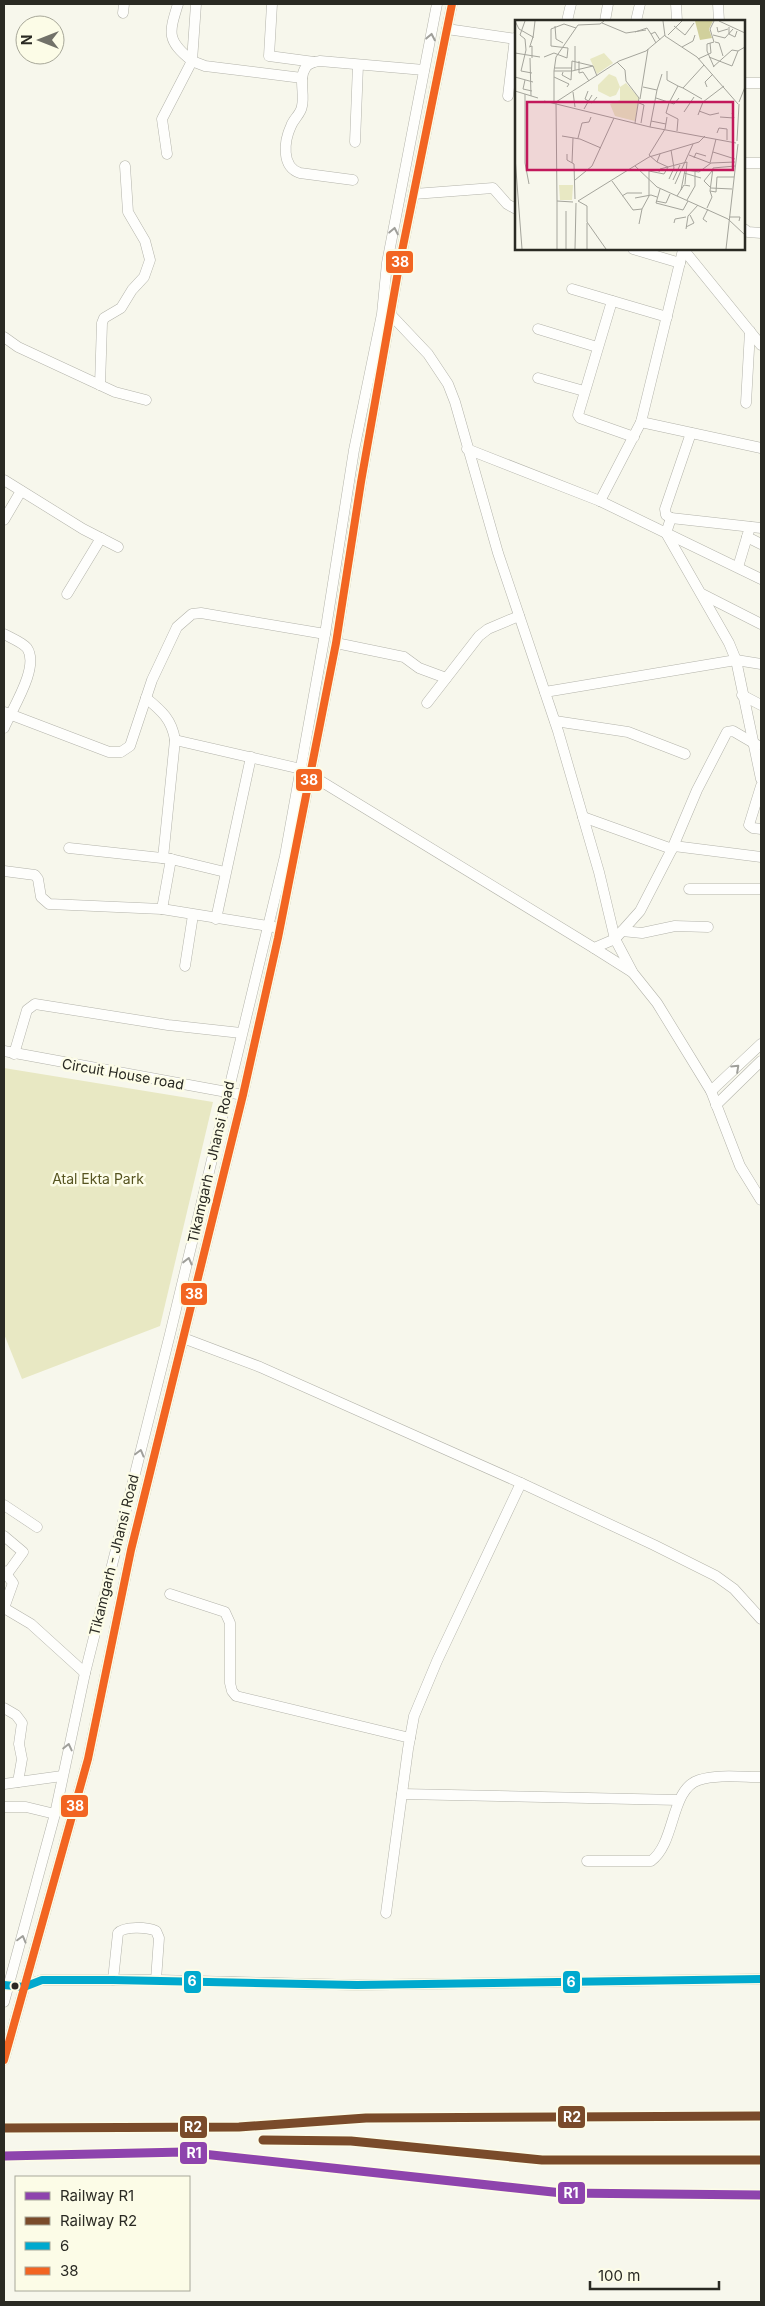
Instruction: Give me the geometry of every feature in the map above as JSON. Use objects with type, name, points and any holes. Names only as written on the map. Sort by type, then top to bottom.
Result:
[{"type":"street","points":[[178,4],[171,26],[171,36],[176,47],[192,61],[206,66],[302,78]]},
{"type":"street","points":[[167,154],[162,119],[192,61],[196,4]]},
{"type":"street","points":[[272,4],[269,56],[314,62],[424,70]]},
{"type":"street","points":[[437,4],[387,264],[387,315],[428,354],[448,384],[519,616],[554,721],[583,818],[615,939],[633,973],[657,1003],[711,1091],[740,1166],[761,1200]]},
{"type":"street","points":[[387,315],[414,194],[452,4]]},
{"type":"street","points":[[567,20],[571,4]]},
{"type":"street","points":[[605,20],[608,4]]},
{"type":"street","points":[[636,20],[640,4]]},
{"type":"street","points":[[676,4],[677,20]]},
{"type":"street","points":[[718,4],[719,20]]},
{"type":"street","points":[[447,28],[515,38]]},
{"type":"street","points":[[508,96],[515,45]]},
{"type":"street","points":[[314,62],[305,68],[302,78],[302,108],[291,125],[286,141],[286,160],[293,171],[354,180]]},
{"type":"street","points":[[355,142],[358,64]]},
{"type":"street","points":[[745,83],[761,83]]},
{"type":"street","points":[[745,163],[761,163]]},
{"type":"street","points":[[100,385],[102,323],[104,318],[121,308],[132,290],[144,277],[150,260],[145,241],[128,212],[125,166]]},
{"type":"street","points":[[414,194],[493,188],[507,204],[515,208]]},
{"type":"street","points":[[745,230],[748,232],[761,233]]},
{"type":"street","points":[[636,250],[680,264]]},
{"type":"street","points":[[600,501],[641,422],[683,250]]},
{"type":"street","points":[[683,250],[761,345]]},
{"type":"street","points":[[572,289],[667,317]]},
{"type":"street","points":[[612,301],[578,410],[580,418],[634,437]]},
{"type":"street","name":"Tikamgarh - Jhansi Road","points":[[4,2002],[8,1968],[56,1814],[62,1776],[85,1673],[268,926],[302,769],[356,437],[387,315]]},
{"type":"street","name":"Tikamgarh - Jhansi Road","points":[[4,2060],[88,1760],[131,1550],[166,1414],[280,928],[336,643],[387,315]]},
{"type":"street","points":[[538,329],[597,347]]},
{"type":"street","points":[[746,403],[750,331]]},
{"type":"street","points":[[4,337],[18,347],[126,397],[146,400]]},
{"type":"street","points":[[538,378],[584,391]]},
{"type":"street","points":[[641,422],[761,448]]},
{"type":"street","points":[[691,433],[666,509],[666,515],[671,518],[756,528]]},
{"type":"street","points":[[356,437],[369,440]]},
{"type":"street","points":[[467,449],[600,501],[761,579]]},
{"type":"street","points":[[4,480],[118,547]]},
{"type":"street","points":[[4,520],[21,491]]},
{"type":"street","points":[[671,518],[666,533],[729,643],[736,660],[742,695],[758,745],[761,779]]},
{"type":"street","points":[[756,528],[761,544]]},
{"type":"street","points":[[738,567],[756,528]]},
{"type":"street","points":[[67,594],[101,538]]},
{"type":"street","points":[[701,594],[761,624]]},
{"type":"street","points":[[328,611],[341,612]]},
{"type":"street","points":[[6,714],[109,752],[120,752],[130,746],[152,680],[177,627],[192,614],[201,613],[325,634]]},
{"type":"street","points":[[427,703],[479,636],[488,629],[519,616]]},
{"type":"street","points":[[4,634],[26,646],[30,655],[29,675],[17,699],[6,714],[4,728]]},
{"type":"street","points":[[336,643],[404,657],[420,668],[446,678]]},
{"type":"street","points":[[545,692],[736,660],[761,664]]},
{"type":"street","points":[[742,695],[761,705]]},
{"type":"street","points":[[146,698],[162,710],[171,722],[175,740],[162,909]]},
{"type":"street","points":[[554,721],[628,732],[685,754]]},
{"type":"street","points":[[594,948],[615,939],[640,911],[673,847],[696,790],[727,732],[733,731],[758,745]]},
{"type":"street","points":[[175,740],[302,769],[633,973]]},
{"type":"street","points":[[216,919],[251,757]]},
{"type":"street","points":[[761,786],[749,824],[753,828],[761,830]]},
{"type":"street","points":[[583,818],[673,847],[761,857]]},
{"type":"street","points":[[69,848],[167,858],[225,872]]},
{"type":"street","points":[[4,871],[35,875],[38,879],[41,897],[50,904],[162,909],[280,928]]},
{"type":"street","points":[[689,889],[761,888]]},
{"type":"street","points":[[185,966],[193,915]]},
{"type":"street","points":[[622,931],[642,933],[669,927],[708,927]]},
{"type":"street","points":[[9,1053],[26,1010],[35,1004],[168,1025],[241,1033]]},
{"type":"street","points":[[711,1091],[761,1044]]},
{"type":"street","name":"Circuit House road","points":[[9,1053],[242,1095]]},
{"type":"street","points":[[716,1105],[761,1062]]},
{"type":"street","points":[[183,1338],[260,1367],[521,1483],[716,1576],[734,1589],[761,1619]]},
{"type":"street","points":[[150,1411],[166,1414]]},
{"type":"street","points":[[386,1912],[414,1716],[437,1661],[521,1483]]},
{"type":"street","points":[[4,1507],[37,1526]]},
{"type":"street","points":[[4,1536],[23,1552],[6,1573],[13,1588],[4,1608],[30,1624],[85,1673]]},
{"type":"street","points":[[170,1594],[225,1612],[230,1623],[230,1683],[236,1696],[410,1738]]},
{"type":"street","points":[[4,1708],[16,1715],[22,1723],[19,1744],[22,1759],[18,1782]]},
{"type":"street","points":[[4,1784],[62,1776]]},
{"type":"street","points":[[587,1860],[651,1861],[657,1856],[666,1842],[680,1800],[687,1786],[698,1780],[761,1777]]},
{"type":"street","points":[[402,1794],[680,1800]]},
{"type":"street","points":[[4,1807],[15,1806],[56,1814]]},
{"type":"street","points":[[113,1980],[118,1933],[125,1929],[152,1929],[156,1931],[160,1938],[156,1980]]},
{"type":"street","points":[[8,1968],[29,1972],[42,1980]]},
{"type":"street","points":[[6,1986],[24,1987],[42,1980],[357,1984],[761,1979]]},
{"type":"green space","name":"Atal Ekta Park","points":[[4,1068],[213,1102],[160,1326],[22,1379],[4,1334]]},
{"type":"railway","points":[[366,2118],[761,2116]]},
{"type":"railway","points":[[4,2128],[96,2128]]},
{"type":"railway","points":[[4,2156],[184,2152],[562,2193],[761,2195]]},
{"type":"rail line","name":"R2","points":[[4,2128],[239,2127],[366,2118],[761,2116]]},
{"type":"rail line","name":"R2","points":[[263,2140],[351,2141],[542,2160],[761,2160]]},
{"type":"rail line","name":"R1","points":[[4,2156],[184,2152],[562,2193],[761,2195]]},
{"type":"transit line","name":"38","points":[[4,2060],[88,1759],[131,1550],[243,1095],[278,938],[336,643],[361,482],[399,266],[452,4]]},
{"type":"transit line","name":"6","points":[[4,1985],[24,1987],[42,1980],[357,1985],[761,1979]]}]
